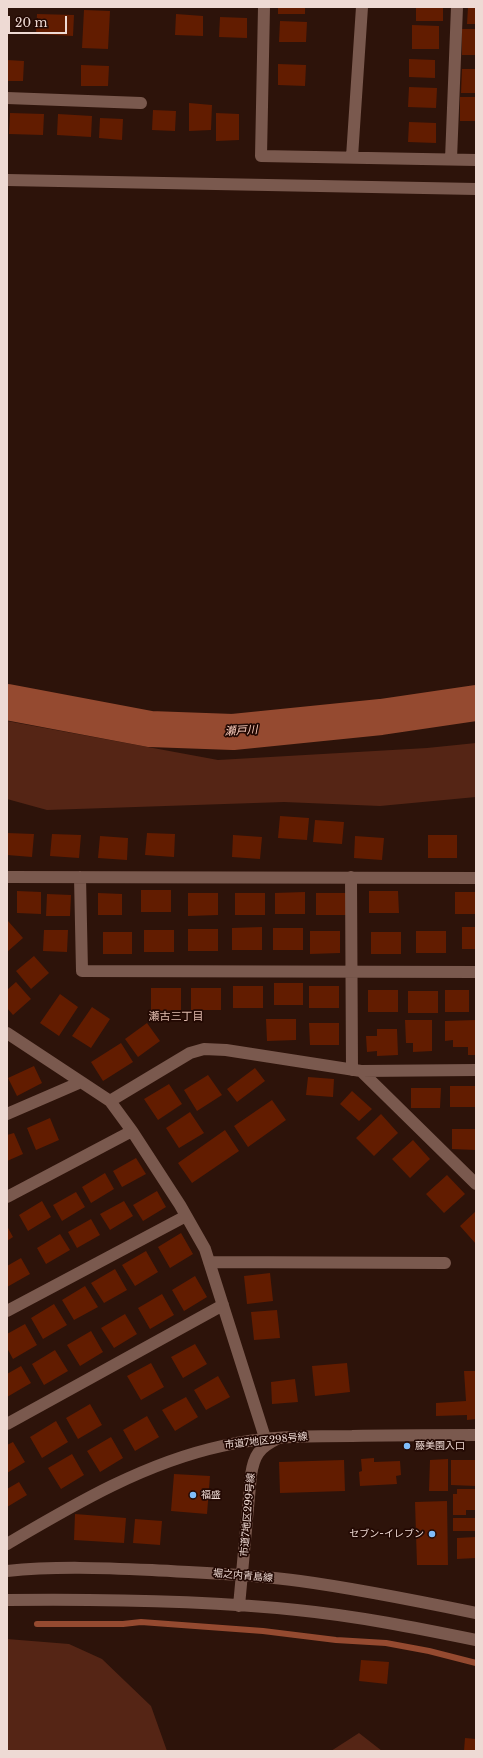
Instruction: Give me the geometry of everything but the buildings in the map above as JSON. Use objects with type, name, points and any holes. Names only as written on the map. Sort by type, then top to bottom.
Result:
[{"type":"street","points":[[264,7],[261,156],[476,160]]},
{"type":"street","points":[[352,157],[362,7]]},
{"type":"street","points":[[451,159],[457,7]]},
{"type":"street","points":[[7,98],[141,103]]},
{"type":"street","points":[[7,180],[476,189]]},
{"type":"street","points":[[7,877],[476,878]]},
{"type":"street","points":[[80,877],[82,971],[476,972]]},
{"type":"street","points":[[351,877],[352,972],[357,1071],[471,1176],[476,1184]]},
{"type":"street","points":[[7,1033],[110,1101],[132,1131],[186,1216],[205,1248],[266,1442]]},
{"type":"street","points":[[110,1101],[190,1053],[204,1049],[226,1050],[357,1071],[476,1070]]},
{"type":"street","points":[[7,1114],[81,1082]]},
{"type":"street","points":[[7,1197],[132,1131]]},
{"type":"street","points":[[7,1311],[186,1216]]},
{"type":"street","points":[[209,1262],[445,1263]]},
{"type":"street","points":[[7,1424],[223,1306]]},
{"type":"street","name":"市道7地区298号線","points":[[7,1544],[84,1499],[127,1478],[200,1451],[241,1442],[266,1442],[281,1438],[476,1435]]},
{"type":"street","name":"市道7地区299号線","points":[[239,1606],[251,1475],[254,1459],[266,1442]]},
{"type":"street","name":"堀之内青島線","points":[[7,1571],[36,1568],[108,1568],[242,1575],[300,1581],[476,1613]]},
{"type":"street","points":[[7,1600],[72,1599],[298,1610],[405,1626],[476,1640]]},
{"type":"shaded area","points":[[7,721],[218,760],[427,748],[476,743],[476,797],[380,806],[284,802],[47,810],[7,799]]},
{"type":"shaded area","points":[[7,1639],[69,1644],[102,1659],[151,1706],[167,1751],[7,1751]]},
{"type":"shaded area","points":[[359,1733],[382,1751],[331,1751]]},
{"type":"waterway","name":"瀬戸川","points":[[7,702],[150,729],[233,732],[381,717],[476,703]]},
{"type":"waterway","points":[[37,1624],[123,1624],[141,1622],[263,1631],[336,1640],[386,1643],[429,1651],[476,1663]]},
{"type":"place","name":"藤美園入口","points":[[407,1446]]},
{"type":"place","name":"福盛","points":[[193,1495]]},
{"type":"place","name":"セブン-イレブン","points":[[432,1534]]},
{"type":"district","name":"瀬古三丁目","points":[[176,1017]]}]
